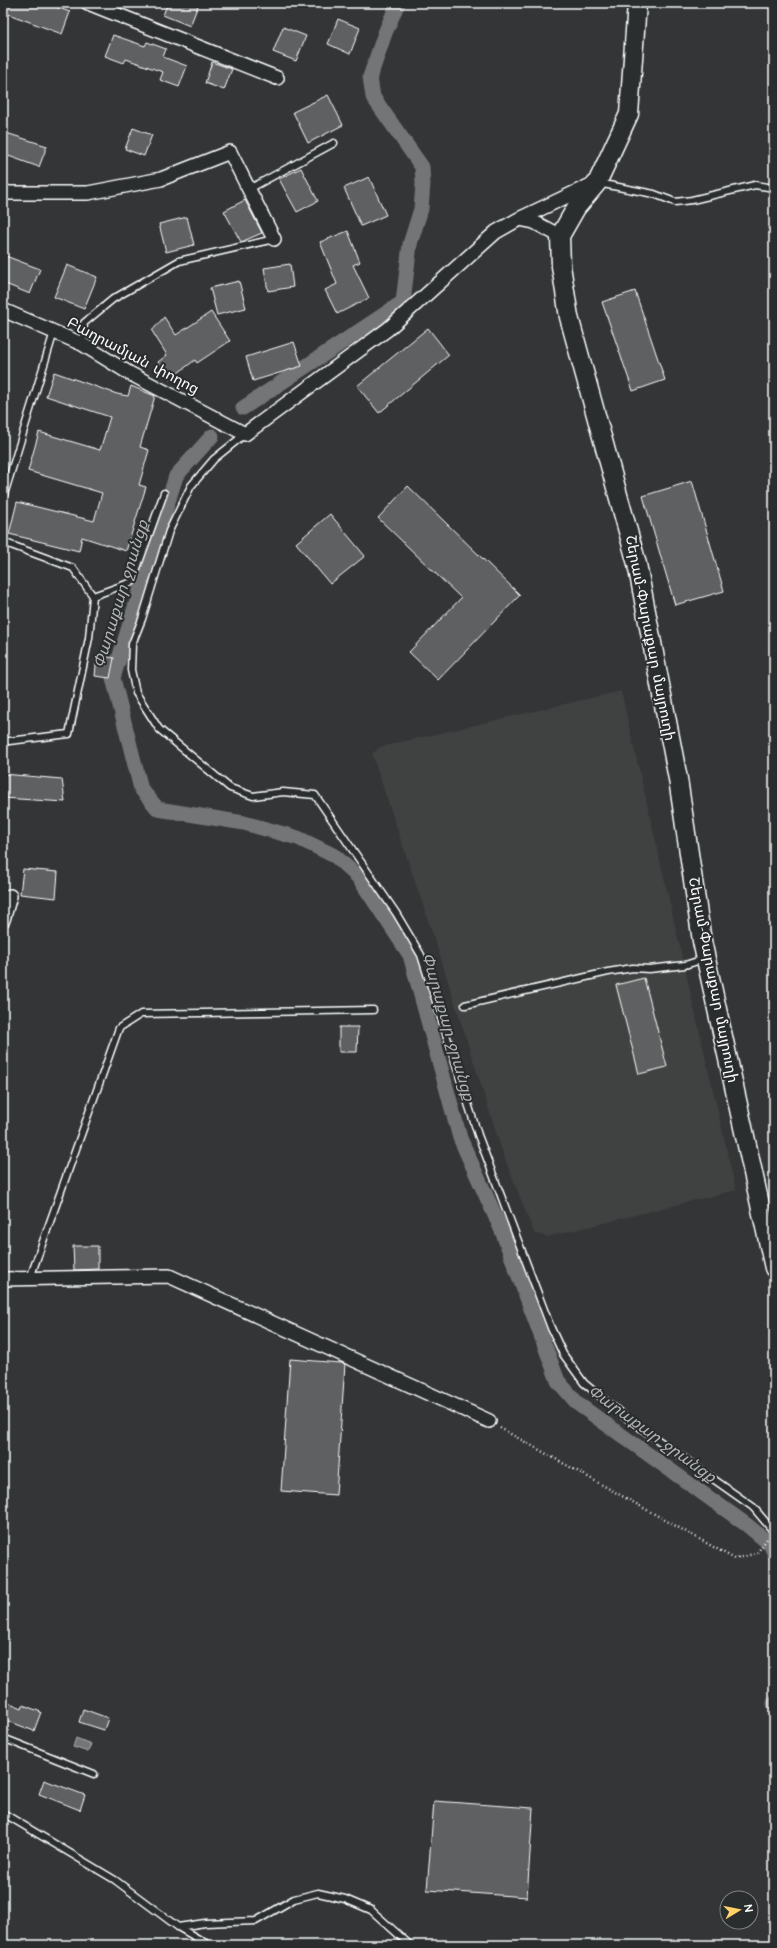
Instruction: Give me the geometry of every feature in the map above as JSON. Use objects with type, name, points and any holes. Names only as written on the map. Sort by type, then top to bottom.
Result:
[{"type":"street","points":[[88,3],[277,78]]},
{"type":"street","points":[[519,219],[534,222],[560,236],[576,208],[597,183],[629,114],[637,3]]},
{"type":"street","points":[[3,191],[10,193],[88,193],[161,180],[230,152],[274,239]]},
{"type":"street","points":[[246,434],[388,329],[496,232],[519,219],[597,183]]},
{"type":"street","name":"Շերամ-Փարաքար մայրուղի","points":[[560,236],[561,266],[568,318],[638,564],[678,779],[706,959],[774,1268]]},
{"type":"street","name":"Բաղրամյան փողոց","points":[[3,310],[82,344],[129,373],[246,434]]},
{"type":"street","points":[[3,920],[10,896]]},
{"type":"street","points":[[3,1279],[169,1276],[489,1421]]},
{"type":"lane","points":[[249,189],[334,143]]},
{"type":"lane","points":[[597,183],[654,194],[675,202],[692,200],[755,185],[774,188]]},
{"type":"lane","points":[[82,344],[84,323],[113,300],[178,261],[274,239]]},
{"type":"lane","points":[[3,498],[54,332]]},
{"type":"lane","points":[[246,434],[214,459],[191,486],[169,531],[142,619],[132,644],[131,670],[136,693],[159,729],[230,788],[253,796],[284,792],[315,795],[331,816],[396,913],[421,955],[478,1135],[550,1328],[563,1354],[584,1383],[624,1416],[753,1507],[774,1532]]},
{"type":"lane","points":[[93,596],[132,582],[164,493]]},
{"type":"lane","points":[[3,542],[73,568],[93,596],[89,638],[69,734],[9,741]]},
{"type":"lane","points":[[465,1005],[608,972],[633,968],[649,969],[706,959]]},
{"type":"lane","points":[[30,1278],[119,1028],[141,1014],[373,1010]]},
{"type":"lane","points":[[3,1738],[94,1774]]},
{"type":"lane","points":[[3,1813],[115,1880],[178,1927],[210,1945]]},
{"type":"lane","points":[[178,1927],[205,1923],[256,1921],[294,1899],[318,1893],[346,1899],[370,1910],[410,1945]]},
{"type":"path","points":[[489,1421],[734,1559],[757,1553],[774,1532]]},
{"type":"shaded area","points":[[621,691],[736,1190],[547,1237],[534,1233],[502,1151],[438,950],[372,754],[380,747]]},
{"type":"shaded area","points":[[76,1738],[91,1744],[88,1752],[73,1747]]},
{"type":"building","points":[[3,3],[45,3],[70,12],[62,34],[3,12]]},
{"type":"building","points":[[168,3],[199,3],[190,26],[163,15]]},
{"type":"building","points":[[338,19],[360,28],[350,54],[328,44]]},
{"type":"building","points":[[283,27],[306,36],[296,61],[273,52]]},
{"type":"building","points":[[113,35],[145,46],[147,42],[166,49],[163,57],[187,66],[179,87],[160,80],[163,72],[126,59],[124,63],[105,56]]},
{"type":"building","points":[[212,62],[232,69],[224,90],[205,83]]},
{"type":"building","points":[[328,95],[343,125],[308,143],[293,112]]},
{"type":"building","points":[[133,128],[152,135],[144,156],[125,149]]},
{"type":"building","points":[[3,132],[47,146],[39,167],[3,154]]},
{"type":"building","points":[[301,168],[318,201],[297,212],[279,179]]},
{"type":"building","points":[[369,177],[386,215],[361,226],[344,188]]},
{"type":"building","points":[[245,200],[262,233],[241,242],[224,211]]},
{"type":"building","points":[[187,217],[194,245],[166,252],[159,224]]},
{"type":"building","points":[[348,231],[360,262],[353,265],[369,298],[337,314],[325,290],[337,284],[320,242]]},
{"type":"building","points":[[3,255],[40,269],[30,294],[3,283]]},
{"type":"building","points":[[290,264],[293,287],[268,291],[264,268]]},
{"type":"building","points":[[67,265],[97,277],[84,309],[54,297]]},
{"type":"building","points":[[239,281],[246,308],[217,315],[210,288]]},
{"type":"building","points":[[635,291],[665,380],[633,391],[602,302]]},
{"type":"building","points":[[211,312],[230,341],[197,363],[195,360],[170,379],[158,362],[167,355],[152,331],[164,317],[176,335]]},
{"type":"building","points":[[428,328],[449,355],[379,413],[357,386]]},
{"type":"building","points":[[294,342],[302,366],[253,381],[246,357]]},
{"type":"building","points":[[54,372],[117,394],[128,396],[131,386],[155,396],[140,447],[149,450],[139,485],[146,487],[126,551],[82,537],[79,551],[9,534],[17,502],[94,521],[102,493],[28,471],[39,432],[100,450],[110,417],[46,396]]},
{"type":"building","points":[[692,481],[724,591],[675,605],[643,496]]},
{"type":"building","points":[[408,486],[520,595],[438,680],[409,652],[461,598],[378,518]]},
{"type":"building","points":[[330,514],[365,556],[330,584],[296,543]]},
{"type":"building","points":[[97,655],[114,658],[110,678],[95,676]]},
{"type":"building","points":[[3,774],[62,779],[65,802],[3,798]]},
{"type":"building","points":[[23,869],[58,872],[56,898],[20,894]]},
{"type":"building","points":[[644,978],[667,1067],[639,1074],[616,985]]},
{"type":"building","points":[[339,1027],[358,1027],[357,1052],[339,1052]]},
{"type":"building","points":[[73,1246],[98,1246],[98,1269],[74,1270]]},
{"type":"building","points":[[290,1359],[345,1364],[336,1495],[281,1491]]},
{"type":"building","points":[[3,1700],[22,1708],[23,1705],[41,1712],[34,1731],[3,1719]]},
{"type":"building","points":[[83,1709],[108,1718],[104,1730],[79,1722]]},
{"type":"building","points":[[44,1780],[85,1795],[80,1810],[39,1794]]},
{"type":"building","points":[[434,1801],[533,1808],[527,1897],[427,1890]]},
{"type":"waterway","name":"Փարաքար ջրանցք","points":[[243,408],[403,302],[410,244],[421,209],[423,184],[422,167],[373,97],[370,77],[385,33],[398,3]]},
{"type":"waterway","name":"Փարաքար ջրանցք","points":[[212,436],[176,476],[113,678],[141,789],[158,809],[244,823],[298,838],[335,856],[359,878],[410,955],[460,1138],[502,1231],[558,1381],[578,1404],[747,1525],[771,1545],[774,1553]]}]
